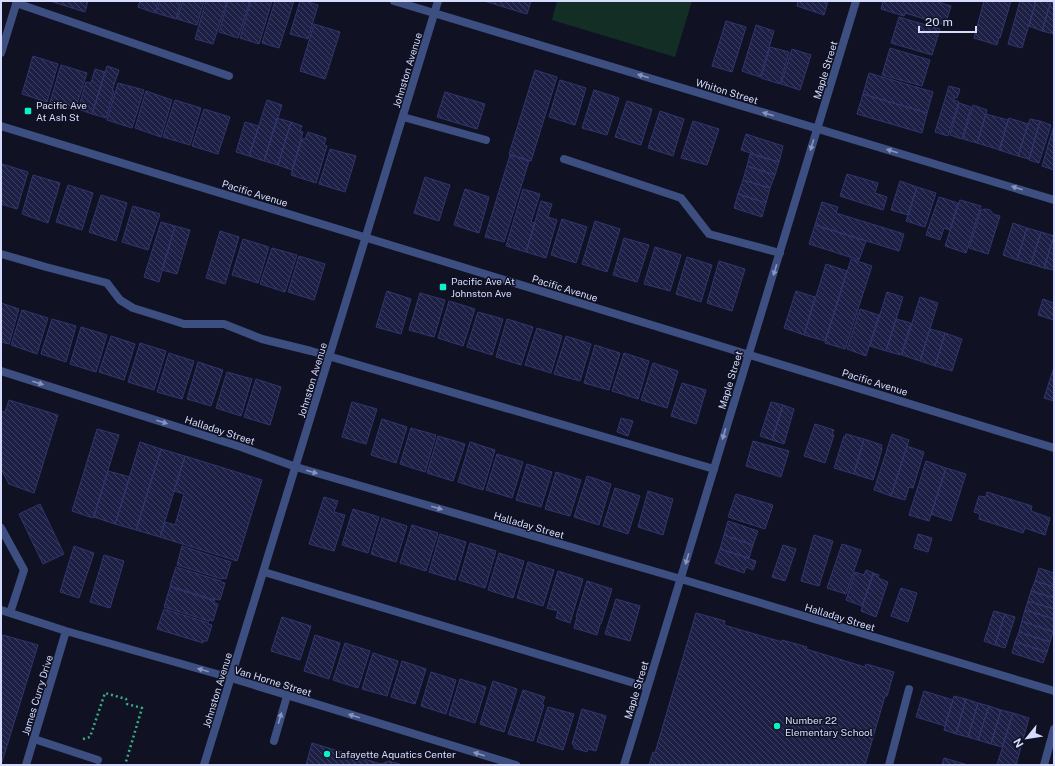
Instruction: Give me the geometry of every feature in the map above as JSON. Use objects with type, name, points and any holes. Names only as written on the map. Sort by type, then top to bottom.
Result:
[{"type":"street","name":"Whiton Street","points":[[394,1],[1054,200]]},
{"type":"street","name":"Johnston Avenue","points":[[204,765],[438,1]]},
{"type":"street","name":"Maple Street","points":[[624,765],[856,1]]},
{"type":"street","points":[[1,53],[17,2],[229,76]]},
{"type":"street","points":[[403,117],[486,140]]},
{"type":"street","name":"Pacific Avenue","points":[[1,126],[1054,448]]},
{"type":"street","points":[[564,159],[681,198],[709,234],[780,253]]},
{"type":"street","points":[[1,254],[108,283],[120,300],[133,308],[184,324],[224,324],[262,339],[311,351],[714,469]]},
{"type":"street","name":"Halladay Street","points":[[1,371],[241,447],[296,467],[680,579],[1054,691]]},
{"type":"street","points":[[1,528],[24,570],[10,613]]},
{"type":"street","points":[[264,572],[648,687]]},
{"type":"street","name":"Van Horne Street","points":[[1,610],[66,632],[230,678],[516,765]]},
{"type":"street","name":"James Curry Drive","points":[[26,765],[66,632]]},
{"type":"street","points":[[889,765],[909,689]]},
{"type":"street","points":[[274,741],[287,696]]},
{"type":"street","points":[[1044,765],[1054,729]]},
{"type":"street","points":[[34,739],[98,760]]},
{"type":"path","points":[[78,738],[85,740],[90,737],[105,693],[126,699],[127,704],[142,708],[125,765]]},
{"type":"green space","points":[[557,1],[692,1],[675,57],[552,20]]},
{"type":"building","points":[[50,1],[88,1],[85,12]]},
{"type":"building","points":[[140,1],[158,1],[155,13],[138,7]]},
{"type":"building","points":[[160,1],[181,1],[176,19],[156,13]]},
{"type":"building","points":[[183,1],[204,1],[197,25],[177,19]]},
{"type":"building","points":[[206,1],[227,1],[213,44],[195,39]]},
{"type":"building","points":[[228,1],[250,1],[238,38],[219,32]]},
{"type":"building","points":[[251,1],[272,1],[259,44],[240,38]]},
{"type":"building","points":[[275,1],[294,1],[279,48],[262,43]]},
{"type":"building","points":[[300,1],[318,5],[308,39],[290,34]]},
{"type":"building","points":[[484,1],[531,1],[527,14]]},
{"type":"building","points":[[798,1],[828,1],[824,15],[797,6]]},
{"type":"building","points":[[883,1],[935,1],[951,6],[945,25],[905,13],[904,16],[881,9]]},
{"type":"building","points":[[984,1],[1011,1],[997,45],[974,38]]},
{"type":"building","points":[[1020,1],[1036,1],[1022,48],[1008,44]]},
{"type":"building","points":[[1036,1],[1051,1],[1042,31],[1029,26]]},
{"type":"building","points":[[1051,1],[1054,1],[1054,34],[1042,31]]},
{"type":"building","points":[[899,17],[940,29],[932,55],[891,43]]},
{"type":"building","points":[[726,21],[746,27],[732,72],[712,66]]},
{"type":"building","points":[[314,24],[340,32],[325,79],[300,71]]},
{"type":"building","points":[[756,25],[774,31],[760,77],[742,71]]},
{"type":"building","points":[[770,47],[789,52],[780,84],[761,78]]},
{"type":"building","points":[[890,48],[930,60],[922,86],[882,75]]},
{"type":"building","points":[[792,49],[811,55],[800,90],[781,84]]},
{"type":"building","points":[[33,56],[58,64],[47,102],[22,94]]},
{"type":"building","points":[[61,65],[87,73],[75,110],[50,102]]},
{"type":"building","points":[[107,66],[119,70],[112,91],[114,91],[106,118],[92,114]]},
{"type":"building","points":[[95,69],[105,72],[92,114],[78,109],[86,82],[91,83]]},
{"type":"building","points":[[535,70],[557,77],[531,161],[509,154]]},
{"type":"building","points":[[869,73],[933,92],[927,113],[863,94]]},
{"type":"building","points":[[560,80],[586,88],[575,125],[549,117]]},
{"type":"building","points":[[118,83],[144,90],[132,128],[107,120]]},
{"type":"building","points":[[949,86],[960,89],[957,98],[954,97],[954,100],[959,102],[948,136],[935,132]]},
{"type":"building","points":[[594,90],[619,98],[607,135],[582,128]]},
{"type":"building","points":[[146,91],[172,100],[161,137],[135,128]]},
{"type":"building","points":[[445,92],[485,104],[477,129],[437,117]]},
{"type":"building","points":[[863,94],[927,113],[922,133],[857,114]]},
{"type":"building","points":[[175,100],[201,108],[190,145],[163,137]]},
{"type":"building","points":[[267,100],[282,105],[264,161],[249,156]]},
{"type":"building","points":[[627,101],[652,109],[641,145],[615,137]]},
{"type":"building","points":[[959,103],[971,107],[962,139],[950,135]]},
{"type":"building","points":[[973,105],[987,110],[977,143],[963,139]]},
{"type":"building","points":[[204,109],[230,117],[218,154],[192,146]]},
{"type":"building","points":[[660,111],[684,119],[673,156],[648,148]]},
{"type":"building","points":[[986,114],[1008,120],[1000,150],[977,143]]},
{"type":"building","points":[[277,118],[291,122],[278,165],[264,161]]},
{"type":"building","points":[[1009,118],[1028,124],[1018,156],[999,150]]},
{"type":"building","points":[[1030,119],[1040,121],[1029,159],[1018,156]]},
{"type":"building","points":[[693,121],[719,129],[707,165],[681,158]]},
{"type":"building","points":[[1040,121],[1051,125],[1039,163],[1029,160]]},
{"type":"building","points":[[245,122],[259,126],[249,156],[236,152]]},
{"type":"building","points":[[291,122],[302,126],[300,131],[303,132],[292,170],[278,165]]},
{"type":"building","points":[[1054,125],[1054,170],[1042,166]]},
{"type":"building","points":[[308,132],[326,138],[324,145],[327,146],[316,183],[291,175],[302,139],[305,139]]},
{"type":"building","points":[[746,134],[783,146],[779,162],[741,150]]},
{"type":"building","points":[[330,149],[356,156],[345,192],[319,184]]},
{"type":"building","points":[[750,154],[779,162],[775,175],[747,166]]},
{"type":"building","points":[[510,155],[529,161],[504,242],[485,237]]},
{"type":"building","points":[[2,164],[28,172],[17,209],[1,204]]},
{"type":"building","points":[[747,166],[775,175],[770,188],[743,180]]},
{"type":"building","points":[[847,174],[878,183],[875,193],[887,197],[883,210],[840,196]]},
{"type":"building","points":[[33,175],[60,183],[48,223],[22,214]]},
{"type":"building","points":[[425,177],[450,185],[439,221],[414,213]]},
{"type":"building","points":[[743,180],[770,188],[766,203],[738,194]]},
{"type":"building","points":[[900,181],[917,187],[908,215],[891,210]]},
{"type":"building","points":[[68,185],[93,193],[82,230],[56,222]]},
{"type":"building","points":[[917,187],[936,193],[925,227],[906,221]]},
{"type":"building","points":[[465,189],[489,197],[479,233],[454,225]]},
{"type":"building","points":[[523,189],[540,194],[531,222],[535,223],[526,252],[506,246]]},
{"type":"building","points":[[738,194],[766,203],[762,217],[734,208]]},
{"type":"building","points":[[101,195],[127,203],[116,241],[89,232]]},
{"type":"building","points":[[939,197],[958,203],[950,230],[944,228],[940,240],[926,235]]},
{"type":"building","points":[[960,200],[981,206],[966,253],[945,246]]},
{"type":"building","points":[[541,201],[552,204],[548,217],[557,220],[546,258],[526,252]]},
{"type":"building","points":[[822,202],[838,207],[836,213],[904,234],[899,251],[815,225]]},
{"type":"building","points":[[133,206],[160,214],[148,250],[122,242]]},
{"type":"building","points":[[981,210],[990,210],[993,214],[1000,216],[988,254],[969,248]]},
{"type":"building","points":[[562,219],[587,227],[576,263],[551,255]]},
{"type":"building","points":[[595,221],[620,229],[607,272],[582,264]]},
{"type":"building","points":[[161,222],[175,226],[159,282],[144,277]]},
{"type":"building","points":[[1013,223],[1027,228],[1017,260],[1003,255]]},
{"type":"building","points":[[815,225],[866,241],[859,260],[809,244]]},
{"type":"building","points":[[175,226],[190,230],[177,274],[162,270]]},
{"type":"building","points":[[1027,228],[1041,232],[1031,264],[1017,260]]},
{"type":"building","points":[[220,231],[239,237],[225,284],[206,278]]},
{"type":"building","points":[[1041,232],[1054,236],[1044,268],[1031,264]]},
{"type":"building","points":[[1054,236],[1054,270],[1044,268]]},
{"type":"building","points":[[624,238],[649,245],[637,282],[613,275]]},
{"type":"building","points":[[243,239],[269,247],[258,283],[232,275]]},
{"type":"building","points":[[655,247],[681,255],[670,291],[644,284]]},
{"type":"building","points":[[272,248],[297,255],[285,292],[260,284]]},
{"type":"building","points":[[299,256],[325,264],[314,300],[288,292]]},
{"type":"building","points":[[687,257],[712,265],[701,302],[676,294]]},
{"type":"building","points":[[851,259],[872,266],[845,349],[825,343]]},
{"type":"building","points":[[719,261],[745,269],[732,311],[707,303]]},
{"type":"building","points":[[826,264],[847,271],[825,341],[804,335]]},
{"type":"building","points":[[387,291],[411,299],[401,334],[376,327]]},
{"type":"building","points":[[796,291],[815,297],[804,335],[784,328]]},
{"type":"building","points":[[887,292],[903,297],[886,351],[870,346]]},
{"type":"building","points":[[420,293],[445,300],[434,337],[409,330]]},
{"type":"building","points":[[920,297],[938,303],[920,361],[902,355]]},
{"type":"building","points":[[1043,299],[1054,303],[1054,320],[1038,315]]},
{"type":"building","points":[[449,301],[475,309],[463,346],[438,338]]},
{"type":"building","points":[[1,303],[19,309],[9,344],[1,342]]},
{"type":"building","points":[[860,309],[879,315],[866,356],[847,349]]},
{"type":"building","points":[[22,310],[48,318],[37,354],[11,345]]},
{"type":"building","points":[[478,312],[503,319],[492,355],[467,347]]},
{"type":"building","points":[[52,319],[76,326],[66,362],[41,354]]},
{"type":"building","points":[[507,319],[533,327],[521,365],[496,357]]},
{"type":"building","points":[[896,319],[911,323],[901,355],[886,351]]},
{"type":"building","points":[[81,327],[107,335],[96,372],[70,364]]},
{"type":"building","points":[[537,328],[562,336],[551,373],[525,365]]},
{"type":"building","points":[[930,329],[945,333],[935,366],[920,361]]},
{"type":"building","points":[[945,333],[962,339],[952,371],[935,366]]},
{"type":"building","points":[[111,336],[135,344],[124,380],[99,372]]},
{"type":"building","points":[[566,336],[591,344],[580,381],[554,374]]},
{"type":"building","points":[[140,343],[166,351],[154,390],[128,382]]},
{"type":"building","points":[[595,345],[620,353],[609,390],[584,383]]},
{"type":"building","points":[[169,353],[194,361],[182,399],[157,392]]},
{"type":"building","points":[[624,353],[649,361],[638,399],[612,391]]},
{"type":"building","points":[[198,362],[223,370],[211,406],[187,399]]},
{"type":"building","points":[[653,363],[678,371],[667,408],[641,400]]},
{"type":"building","points":[[1054,367],[1054,401],[1044,398]]},
{"type":"building","points":[[227,372],[252,379],[241,416],[216,408]]},
{"type":"building","points":[[256,379],[281,387],[270,425],[244,417]]},
{"type":"building","points":[[682,383],[706,390],[696,424],[671,416]]},
{"type":"building","points":[[9,400],[58,415],[34,493],[9,484],[1,469],[1,411],[5,412]]},
{"type":"building","points":[[352,402],[377,409],[366,444],[342,437]]},
{"type":"building","points":[[771,402],[783,405],[772,440],[760,436]]},
{"type":"building","points":[[783,405],[794,409],[784,444],[772,440]]},
{"type":"building","points":[[621,418],[633,421],[628,436],[617,432]]},
{"type":"building","points":[[382,419],[407,427],[396,463],[371,455]]},
{"type":"building","points":[[815,424],[834,430],[832,434],[834,435],[825,463],[804,456]]},
{"type":"building","points":[[411,428],[436,435],[425,472],[400,464]]},
{"type":"building","points":[[97,429],[119,435],[93,518],[72,511]]},
{"type":"building","points":[[846,434],[864,439],[854,474],[834,468],[844,436],[845,437]]},
{"type":"building","points":[[892,434],[909,440],[891,496],[874,490]]},
{"type":"building","points":[[438,436],[465,444],[453,481],[427,473]]},
{"type":"building","points":[[864,439],[882,445],[873,480],[854,474]]},
{"type":"building","points":[[753,441],[789,451],[781,477],[746,466]]},
{"type":"building","points":[[140,442],[161,449],[136,530],[115,524]]},
{"type":"building","points":[[470,442],[495,450],[483,490],[458,482]]},
{"type":"building","points":[[907,446],[924,452],[913,488],[909,487],[905,500],[891,496]]},
{"type":"building","points":[[161,449],[185,456],[160,537],[136,530]]},
{"type":"building","points":[[497,454],[523,462],[512,498],[486,490]]},
{"type":"building","points":[[185,456],[262,480],[237,561],[160,537],[165,522],[175,525],[184,494],[174,491]]},
{"type":"building","points":[[926,461],[946,468],[929,521],[909,515]]},
{"type":"building","points":[[527,464],[552,472],[541,507],[516,500]]},
{"type":"building","points":[[946,468],[966,474],[951,521],[931,514]]},
{"type":"building","points":[[108,471],[130,477],[115,524],[94,517]]},
{"type":"building","points":[[556,472],[581,480],[570,516],[545,509]]},
{"type":"building","points":[[587,476],[611,484],[599,525],[574,517]]},
{"type":"building","points":[[615,488],[640,496],[628,534],[603,526]]},
{"type":"building","points":[[648,491],[673,499],[663,535],[638,527]]},
{"type":"building","points":[[987,492],[1032,506],[1031,511],[1050,518],[1045,535],[1025,528],[1023,533],[979,519],[980,514],[974,512],[979,496],[986,497]]},
{"type":"building","points":[[736,494],[773,505],[765,529],[728,517]]},
{"type":"building","points":[[324,497],[338,501],[334,512],[345,515],[334,551],[309,544]]},
{"type":"building","points":[[40,504],[64,554],[43,564],[19,514]]},
{"type":"building","points":[[353,509],[379,517],[368,553],[342,545]]},
{"type":"building","points":[[382,518],[407,526],[396,562],[371,554]]},
{"type":"building","points":[[728,521],[758,531],[753,545],[724,535]]},
{"type":"building","points":[[412,525],[438,533],[426,571],[400,563]]},
{"type":"building","points":[[440,534],[466,542],[455,580],[429,572]]},
{"type":"building","points":[[918,534],[932,538],[928,552],[914,548]]},
{"type":"building","points":[[724,535],[753,545],[749,558],[720,549]]},
{"type":"building","points":[[814,535],[833,541],[819,586],[801,581]]},
{"type":"building","points":[[470,543],[496,551],[485,588],[459,580]]},
{"type":"building","points":[[842,544],[861,550],[846,594],[827,588]]},
{"type":"building","points":[[783,545],[796,549],[785,581],[772,577]]},
{"type":"building","points":[[74,546],[94,553],[79,598],[60,592]]},
{"type":"building","points":[[182,546],[231,562],[226,579],[177,565]]},
{"type":"building","points":[[720,549],[756,561],[753,570],[746,567],[744,573],[715,563]]},
{"type":"building","points":[[499,553],[524,561],[513,598],[488,590]]},
{"type":"building","points":[[104,555],[124,561],[110,608],[90,602]]},
{"type":"building","points":[[528,562],[554,570],[543,606],[517,598]]},
{"type":"building","points":[[176,567],[225,583],[220,600],[215,600],[170,586]]},
{"type":"building","points":[[1039,568],[1054,573],[1054,587],[1035,581]]},
{"type":"building","points":[[866,570],[874,573],[862,606],[846,600],[855,572],[864,575]]},
{"type":"building","points":[[558,571],[583,579],[570,623],[556,618],[558,611],[547,608]]},
{"type":"building","points":[[873,573],[879,575],[878,578],[888,582],[876,617],[861,611]]},
{"type":"building","points":[[587,581],[612,589],[597,635],[574,628]]},
{"type":"building","points":[[1035,581],[1054,587],[1054,598],[1031,591]]},
{"type":"building","points":[[170,587],[215,601],[214,603],[218,604],[213,621],[164,607]]},
{"type":"building","points":[[901,588],[917,593],[908,622],[891,616]]},
{"type":"building","points":[[1031,591],[1054,598],[1054,609],[1028,601]]},
{"type":"building","points":[[616,599],[640,606],[630,641],[605,634]]},
{"type":"building","points":[[1028,601],[1054,609],[1054,619],[1025,610]]},
{"type":"building","points":[[164,609],[212,625],[207,641],[203,641],[203,643],[157,629]]},
{"type":"building","points":[[1025,610],[1054,619],[1053,632],[1022,621]]},
{"type":"building","points":[[994,611],[1005,614],[995,645],[984,641]]},
{"type":"building","name":"Number 22 Elementary School","points":[[696,613],[725,621],[724,625],[782,642],[782,640],[807,647],[806,649],[865,667],[866,664],[894,672],[887,696],[885,696],[865,765],[649,765],[653,752],[655,753]]},
{"type":"building","points":[[1005,614],[1015,617],[1005,648],[995,645]]},
{"type":"building","points":[[282,617],[311,626],[300,660],[271,651]]},
{"type":"building","points":[[1022,621],[1053,632],[1050,642],[1019,632]]},
{"type":"building","points":[[1019,632],[1050,642],[1047,652],[1015,642]]},
{"type":"building","points":[[3,635],[38,645],[1,765],[1,640]]},
{"type":"building","points":[[315,635],[340,643],[329,679],[304,671]]},
{"type":"building","points":[[1015,642],[1047,652],[1043,663],[1012,653]]},
{"type":"building","points":[[345,643],[370,651],[358,688],[333,680]]},
{"type":"building","points":[[373,653],[398,661],[387,696],[362,689]]},
{"type":"building","points":[[402,661],[426,669],[415,704],[391,697]]},
{"type":"building","points":[[431,672],[456,680],[446,714],[421,706]]},
{"type":"building","points":[[460,679],[486,687],[475,723],[449,715]]},
{"type":"building","points":[[493,681],[517,689],[504,732],[480,724]]},
{"type":"building","points":[[523,690],[545,697],[533,741],[508,734]]},
{"type":"building","points":[[924,691],[953,700],[945,726],[916,717]]},
{"type":"building","points":[[954,696],[966,699],[956,734],[944,730]]},
{"type":"building","points":[[966,699],[978,703],[968,737],[956,734]]},
{"type":"building","points":[[978,703],[989,706],[978,740],[968,737]]},
{"type":"building","points":[[989,706],[1001,710],[991,744],[978,740]]},
{"type":"building","points":[[548,707],[574,714],[563,750],[537,742]]},
{"type":"building","points":[[582,709],[606,716],[596,751],[588,749],[587,752],[574,748],[574,745],[572,744]]},
{"type":"building","points":[[1001,710],[1013,713],[1002,747],[991,744]]},
{"type":"building","points":[[1013,713],[1029,718],[1016,765],[997,765]]},
{"type":"building","name":"Lafayette Aquatics Center","points":[[312,743],[381,764],[389,761],[403,765],[306,765]]},
{"type":"building","points":[[944,758],[968,765],[942,765]]},
{"type":"place","name":"Pacific Ave At Ash St","points":[[28,111]]},
{"type":"place","name":"Pacific Ave At Johnston Ave","points":[[443,287]]},
{"type":"place","name":"Number 22 Elementary School","points":[[777,726]]},
{"type":"place","name":"Lafayette Aquatics Center","points":[[327,754]]}]
